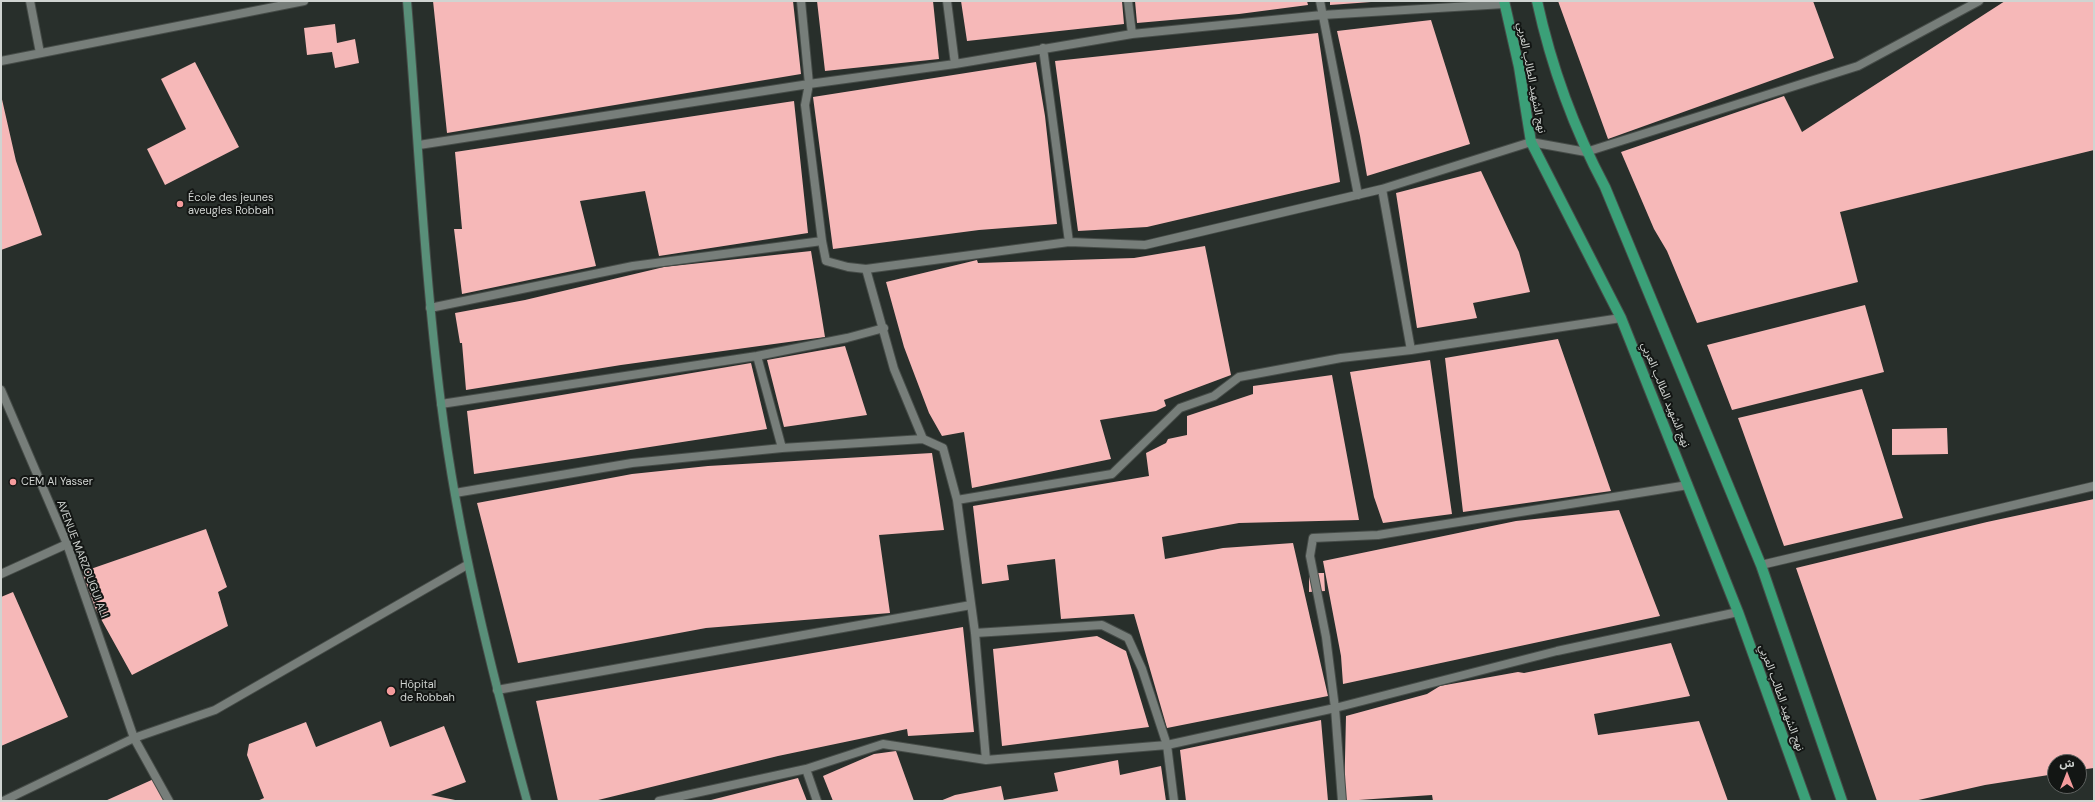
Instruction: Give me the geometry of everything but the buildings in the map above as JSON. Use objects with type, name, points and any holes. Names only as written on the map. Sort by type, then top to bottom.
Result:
[{"type":"main road","points":[[407,1],[430,308],[441,404],[467,565],[497,690],[527,801]]},
{"type":"main road","name":"نهج الشهيد الطالب العربي","points":[[1537,1],[1546,40],[1586,152],[1608,194],[1762,565],[1842,801]]},
{"type":"main road","name":"نهج الشهيد الطالب العربي","points":[[1504,2],[1519,67],[1531,142],[1621,318],[1738,612],[1806,801]]},
{"type":"street","points":[[30,1],[40,53]]},
{"type":"street","points":[[1,61],[304,1]]},
{"type":"street","points":[[801,1],[809,84],[805,105],[822,241],[826,261],[848,267],[866,269],[1069,242],[1145,244],[1382,189],[1531,142],[1586,152],[1858,66],[1979,1]]},
{"type":"street","points":[[947,1],[956,64]]},
{"type":"street","points":[[1128,1],[1132,34]]},
{"type":"street","points":[[1320,1],[1358,195]]},
{"type":"street","points":[[418,145],[809,84],[956,64],[1132,34],[1322,15],[1504,2]]},
{"type":"street","points":[[1043,48],[1069,242]]},
{"type":"street","points":[[1382,189],[1411,350]]},
{"type":"street","points":[[430,308],[633,266],[822,241]]},
{"type":"street","points":[[866,269],[884,328],[894,369],[924,440]]},
{"type":"street","points":[[957,500],[1112,474],[1180,408],[1214,396],[1240,376],[1341,358],[1411,350],[1621,318]]},
{"type":"street","points":[[441,404],[757,356],[847,338],[884,328]]},
{"type":"street","points":[[757,356],[782,448]]},
{"type":"street","name":"AVENUE MARZOUGUI ALI","points":[[1,390],[67,544],[134,738],[169,801]]},
{"type":"street","points":[[455,493],[632,463],[782,448],[924,440],[943,448],[957,500],[975,634],[986,760]]},
{"type":"street","points":[[1342,801],[1335,708],[1326,636],[1310,556],[1313,538],[1378,535],[1688,485]]},
{"type":"street","points":[[1762,565],[2094,486]]},
{"type":"street","points":[[1,574],[67,544]]},
{"type":"street","points":[[2,801],[134,738],[215,710],[467,565]]},
{"type":"street","points":[[497,690],[971,604]]},
{"type":"street","points":[[659,801],[806,768],[882,744],[986,760],[1167,745],[1335,708],[1557,651],[1738,612]]},
{"type":"street","points":[[975,634],[1102,625],[1128,638],[1142,669],[1167,745],[1174,801]]},
{"type":"street","points":[[806,768],[817,801]]},
{"type":"place","name":"École des jeunes aveugles Robbah","points":[[180,204]]},
{"type":"place","name":"CEM Al Yasser","points":[[13,482]]},
{"type":"place","name":"Hôpital de Robbah","points":[[391,691]]}]
